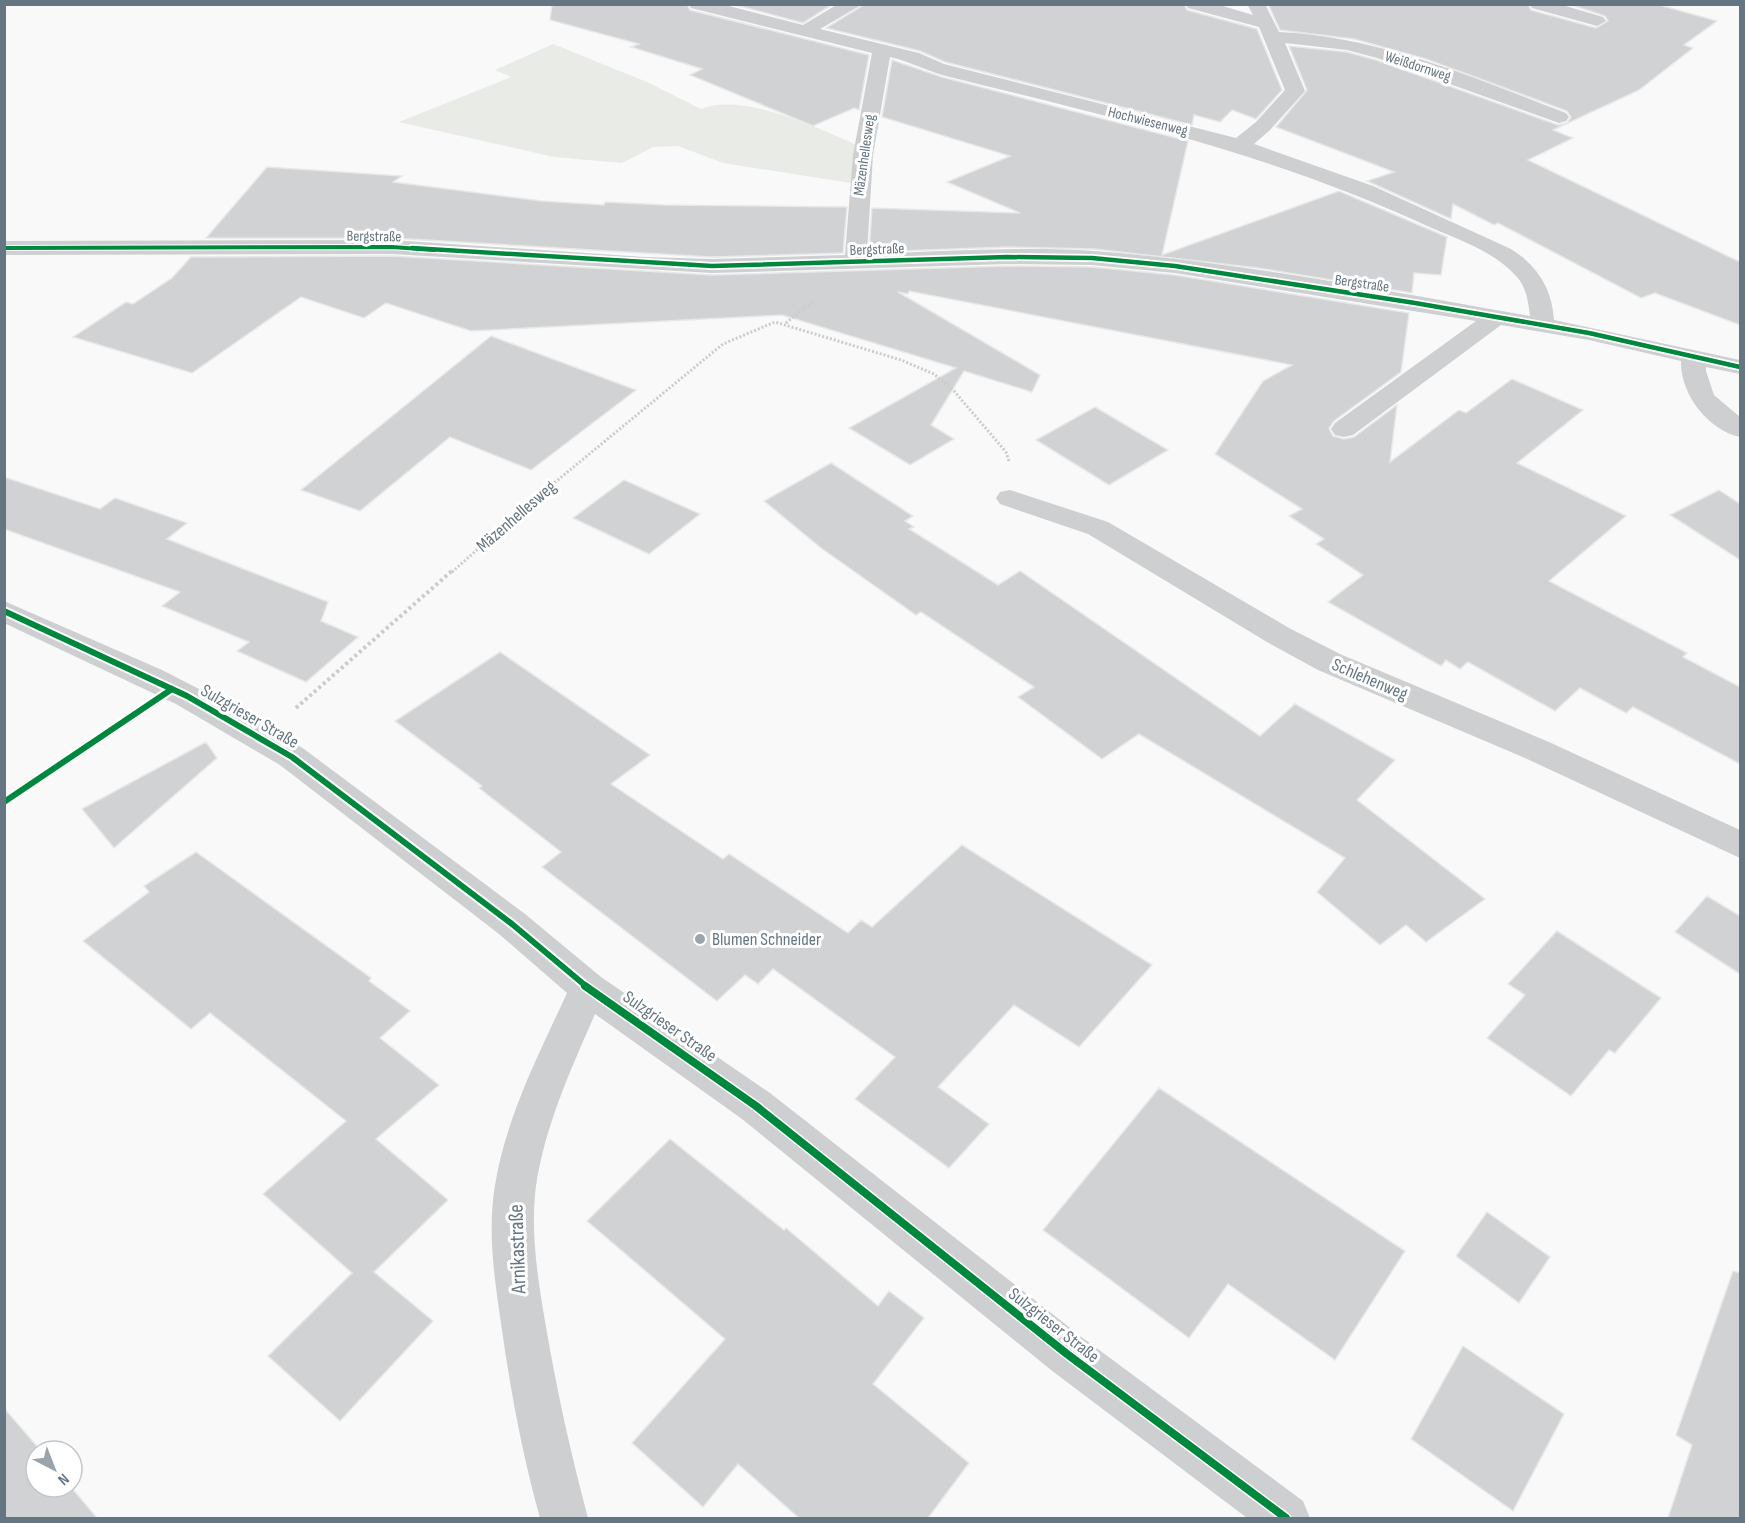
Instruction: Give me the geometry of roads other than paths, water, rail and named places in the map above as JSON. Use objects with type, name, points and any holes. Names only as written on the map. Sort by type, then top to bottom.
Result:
[{"type":"street","name":"Hochwiesenweg","points":[[697,4],[916,58],[937,68],[1240,145],[1365,189],[1506,256],[1527,273],[1536,284],[1540,294],[1542,325]]},
{"type":"street","points":[[805,31],[833,13],[855,4]]},
{"type":"street","name":"Weißdornweg","points":[[1194,4],[1270,30],[1314,38],[1418,65],[1559,117]]},
{"type":"street","points":[[1240,145],[1270,119],[1295,91],[1270,30],[1256,4]]},
{"type":"street","points":[[1538,4],[1597,21]]},
{"type":"street","name":"Mäzenhellesweg","points":[[856,261],[858,193],[873,90],[882,50]]},
{"type":"street","name":"Bergstraße","points":[[4,248],[120,246],[392,248],[667,265],[1044,257],[1118,260],[1200,270],[1497,317],[1740,367]]},
{"type":"street","points":[[1344,429],[1497,317]]},
{"type":"street","points":[[1694,357],[1692,376],[1698,394],[1740,429]]},
{"type":"street","name":"Schlehenweg","points":[[1010,498],[1104,531],[1278,635],[1329,662],[1537,750],[1740,845]]},
{"type":"street","name":"Sulzgrieser Straße","points":[[4,610],[172,689],[261,737],[320,778],[512,924],[588,988],[756,1106],[1066,1354],[1286,1518]]},
{"type":"street","name":"Arnikastraße","points":[[564,1518],[535,1401],[514,1266],[512,1225],[522,1154],[545,1083],[588,988]]},
{"type":"place","name":"Blumen Schneider","points":[[700,939]]}]
